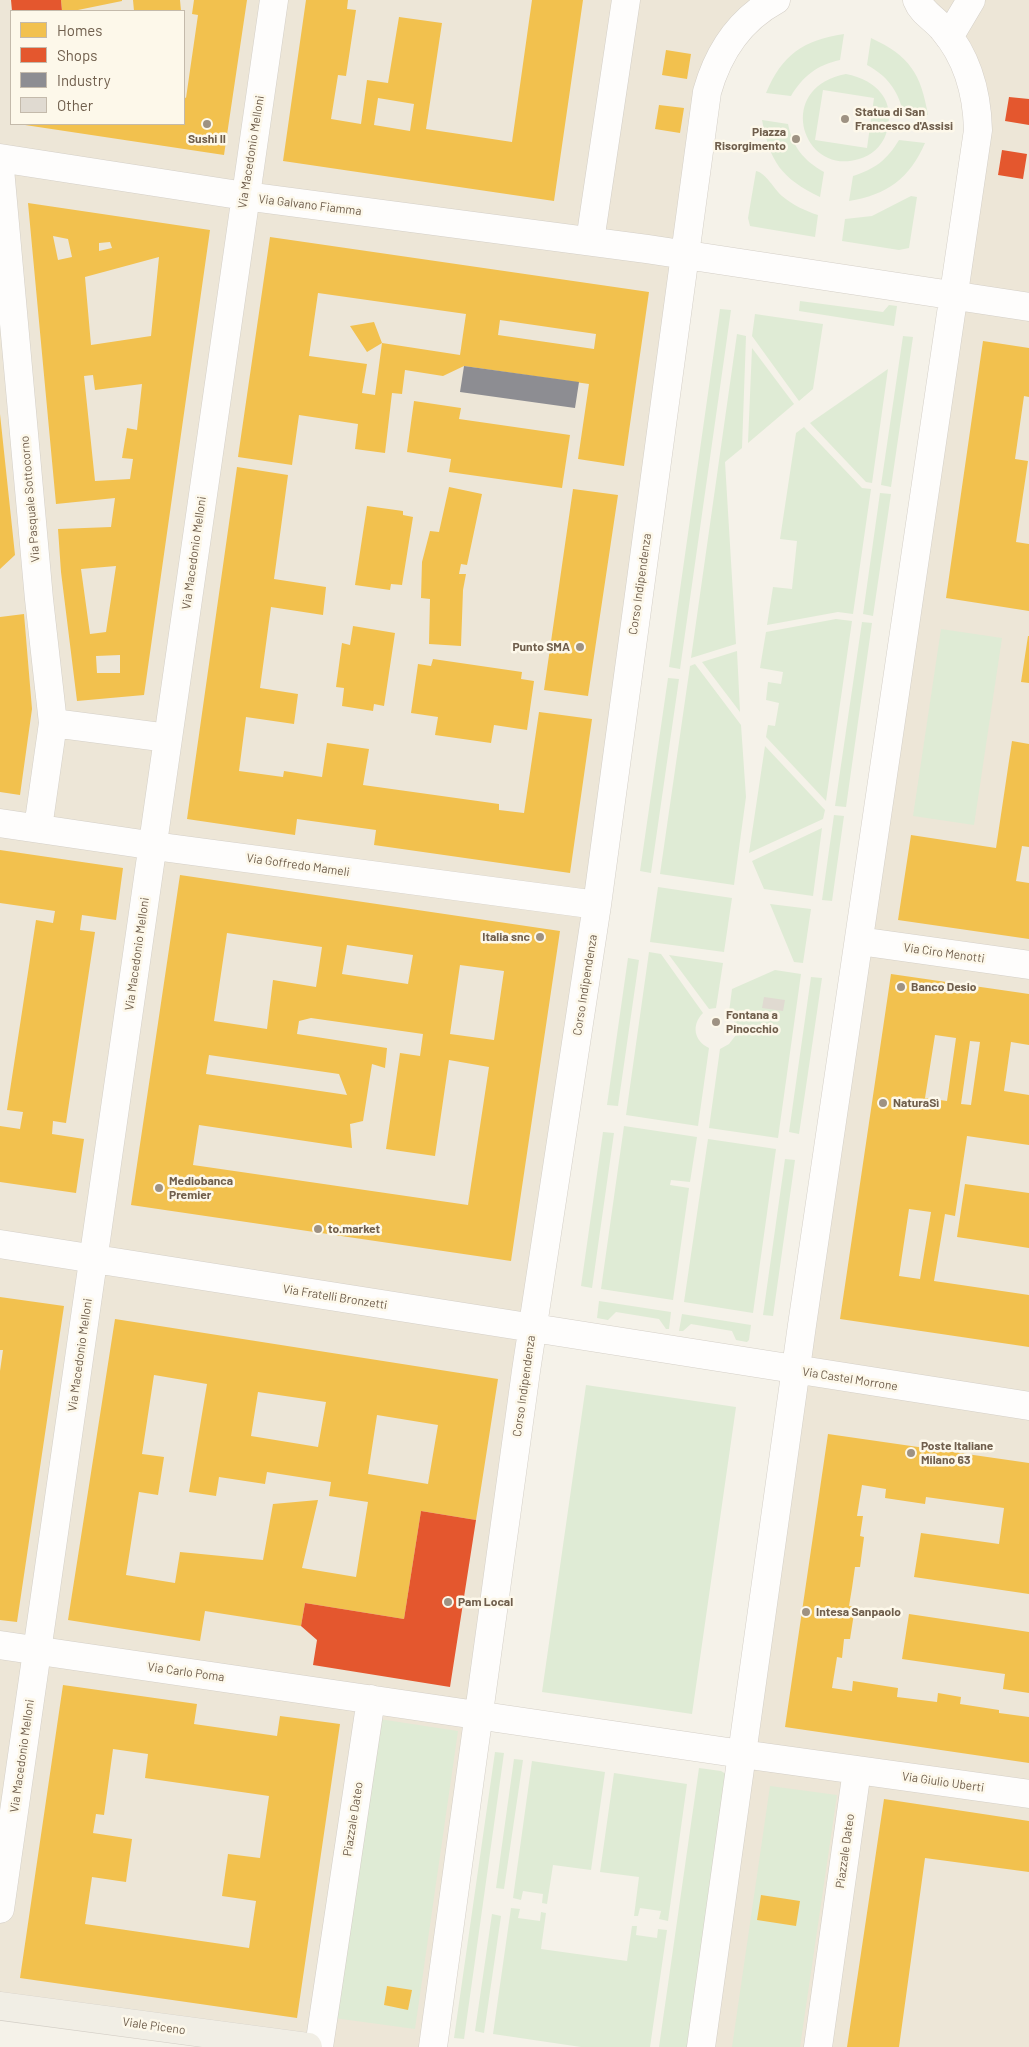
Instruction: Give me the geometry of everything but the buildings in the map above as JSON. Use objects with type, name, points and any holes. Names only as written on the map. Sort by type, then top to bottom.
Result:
[{"type":"main road","name":"Viale Piceno","points":[[0,2006],[308,2047]]},
{"type":"street","name":"Via Macedonio Melloni","points":[[0,1909],[244,196],[274,0]]},
{"type":"street","points":[[626,0],[590,242],[1029,307]]},
{"type":"street","points":[[949,36],[971,0]]},
{"type":"street","points":[[684,255],[707,92],[713,70],[726,47],[742,25],[770,2]]},
{"type":"street","points":[[701,2047],[796,1370],[978,130],[974,87],[964,60],[949,36],[935,20],[915,3]]},
{"type":"street","name":"Via Galvano Fiamma","points":[[0,158],[244,196],[590,242]]},
{"type":"street","name":"Via Pasquale Sottocorno","points":[[0,169],[37,579],[53,723],[38,828]]},
{"type":"street","name":"Corso Indipendenza","points":[[479,1715],[532,1329],[597,905],[684,255]]},
{"type":"street","points":[[53,723],[168,738]]},
{"type":"street","name":"Via Goffredo Mameli","points":[[0,823],[152,846],[597,905]]},
{"type":"street","name":"Via Ciro Menotti","points":[[859,941],[1029,965]]},
{"type":"street","name":"Via Fratelli Bronzetti","points":[[0,1244],[670,1350]]},
{"type":"street","name":"Via Castel Morrone","points":[[670,1350],[1029,1406]]},
{"type":"street","name":"Via Carlo Poma","points":[[0,1645],[372,1699]]},
{"type":"street","points":[[372,1699],[857,1770]]},
{"type":"street","name":"Piazzale Dateo","points":[[319,2047],[372,1699]]},
{"type":"street","points":[[433,2047],[479,1715]]},
{"type":"street","name":"Piazzale Dateo","points":[[818,2047],[857,1770]]},
{"type":"street","name":"Via Giulio Uberti","points":[[857,1770],[1029,1794]]},
{"type":"shaded area","points":[[0,0],[763,0],[725,38],[430,2047],[323,2047],[0,2000]]},
{"type":"shaded area","points":[[924,0],[1029,0],[1029,2047],[705,2047],[982,131]]},
{"type":"green space","points":[[844,34],[840,60],[811,72],[791,96],[766,93],[779,69],[796,51],[817,40]]},
{"type":"green space","points":[[871,38],[895,52],[911,68],[922,88],[928,115],[903,111],[898,96],[890,84],[867,65]]},
{"type":"green space","points":[[846,74],[867,81],[882,94],[889,112],[889,122],[884,138],[872,153],[859,159],[839,161],[823,155],[811,143],[804,128],[803,111],[810,95],[824,82]],"holes":[[[823,90],[874,98],[867,148],[815,140]]]},
{"type":"green space","points":[[762,120],[788,124],[793,140],[800,152],[810,163],[824,172],[820,197],[796,183],[779,167],[769,147]]},
{"type":"green space","points":[[899,140],[925,143],[912,166],[896,183],[886,189],[849,201],[853,176],[880,163]]},
{"type":"green space","points":[[756,171],[760,172],[786,199],[808,212],[818,215],[815,237],[750,226],[748,218]]},
{"type":"green space","points":[[911,196],[917,197],[909,248],[899,250],[842,241],[845,219],[872,216]]},
{"type":"green space","points":[[800,301],[883,312],[889,305],[897,306],[894,326],[799,311]]},
{"type":"green space","points":[[720,309],[731,310],[680,669],[669,667]]},
{"type":"green space","points":[[755,314],[823,324],[813,389],[799,401],[752,336]]},
{"type":"green space","points":[[737,334],[746,336],[742,448],[725,462],[736,644],[691,658]]},
{"type":"green space","points":[[903,336],[913,337],[891,487],[881,485]]},
{"type":"green space","points":[[752,348],[794,404],[748,443],[748,442]]},
{"type":"green space","points":[[888,369],[872,483],[866,482],[810,423]]},
{"type":"green space","points":[[804,427],[862,488],[871,489],[853,614],[838,612],[767,625],[773,587],[792,589],[797,541],[780,539],[796,433]]},
{"type":"green space","points":[[880,493],[891,494],[873,616],[863,614]]},
{"type":"green space","points":[[836,619],[852,621],[826,801],[766,737],[768,725],[775,726],[779,703],[766,700],[768,682],[781,684],[783,672],[760,668],[766,632]]},
{"type":"green space","points":[[862,622],[872,623],[846,807],[835,806]]},
{"type":"green space","points":[[941,629],[1002,638],[974,825],[913,816]]},
{"type":"green space","points":[[737,651],[740,712],[702,662]]},
{"type":"green space","points":[[695,664],[741,725],[746,797],[734,885],[660,874],[690,666]]},
{"type":"green space","points":[[668,678],[679,679],[651,873],[640,871]]},
{"type":"green space","points":[[765,746],[825,810],[823,819],[749,853]]},
{"type":"green space","points":[[834,815],[844,816],[832,901],[822,900]]},
{"type":"green space","points":[[822,828],[813,896],[764,889],[752,861]]},
{"type":"green space","points":[[658,887],[732,898],[724,952],[650,942]]},
{"type":"green space","points":[[770,904],[811,909],[803,963],[794,962]]},
{"type":"green space","points":[[649,952],[661,954],[703,1013],[697,1023],[696,1032],[700,1041],[709,1048],[698,1126],[626,1115]]},
{"type":"green space","points":[[669,955],[723,963],[716,1008],[709,1009]]},
{"type":"green space","points":[[628,958],[639,960],[618,1106],[607,1105]]},
{"type":"green space","points":[[775,970],[801,974],[778,1138],[709,1128],[720,1049],[729,1044],[736,1035],[736,1025],[729,1012],[732,989]]},
{"type":"green space","points":[[811,977],[822,978],[799,1134],[789,1132]]},
{"type":"green space","points":[[624,1126],[697,1137],[690,1182],[671,1180],[670,1185],[689,1188],[673,1300],[601,1289]]},
{"type":"green space","points":[[603,1132],[614,1133],[592,1288],[581,1286]]},
{"type":"green space","points":[[708,1139],[776,1149],[753,1313],[684,1302]]},
{"type":"green space","points":[[785,1159],[795,1160],[773,1316],[763,1315]]},
{"type":"green space","points":[[599,1301],[671,1312],[669,1329],[666,1329],[659,1319],[616,1312],[608,1320],[597,1318]]},
{"type":"green space","points":[[682,1314],[751,1325],[749,1340],[747,1342],[736,1340],[732,1331],[691,1324],[683,1331],[679,1331]]},
{"type":"green space","points":[[586,1385],[736,1407],[692,1714],[542,1692]]},
{"type":"green space","points":[[379,1719],[458,1731],[415,2029],[334,2018]],"holes":[[[387,1986],[411,1990],[408,2009],[384,2005]]]},
{"type":"green space","points":[[495,1752],[504,1753],[464,2039],[454,2038]]},
{"type":"green space","points":[[514,1759],[523,1760],[504,1889],[496,1888]]},
{"type":"green space","points":[[532,1761],[605,1772],[591,1870],[553,1865],[547,1904],[542,1903],[543,1894],[523,1891],[521,1900],[513,1898]]},
{"type":"green space","points":[[699,1768],[721,1771],[726,1774],[689,2047],[659,2047]]},
{"type":"green space","points":[[614,1773],[687,1784],[668,1921],[659,1919],[661,1911],[640,1908],[638,1916],[634,1916],[639,1877],[600,1872]]},
{"type":"green space","points":[[770,1786],[837,1795],[800,2047],[732,2047]]},
{"type":"green space","points":[[511,1908],[520,1909],[518,1918],[540,1921],[541,1912],[546,1913],[541,1949],[627,1961],[632,1926],[637,1926],[636,1935],[657,1938],[658,1929],[667,1930],[650,2047],[581,2047],[493,2034]]},
{"type":"green space","points":[[492,1914],[501,1916],[484,2033],[475,2031]]},
{"type":"place","name":"Statua di San Francesco d'Assisi","points":[[845,119]]},
{"type":"place","name":"Sushi II","points":[[207,124]]},
{"type":"place","name":"Piazza Risorgimento","points":[[796,139]]},
{"type":"place","name":"Punto SMA","points":[[580,647]]},
{"type":"place","name":"Italia snc","points":[[540,937]]},
{"type":"place","name":"Banco Desio","points":[[901,987]]},
{"type":"place","name":"Fontana a Pinocchio","points":[[716,1022]]},
{"type":"place","name":"NaturaSì","points":[[883,1103]]},
{"type":"place","name":"Mediobanca Premier","points":[[159,1188]]},
{"type":"place","name":"to.market","points":[[318,1229]]},
{"type":"place","name":"Poste Italiane Milano 63","points":[[911,1453]]},
{"type":"place","name":"Pam Local","points":[[448,1602]]},
{"type":"place","name":"Intesa Sanpaolo","points":[[806,1612]]}]
